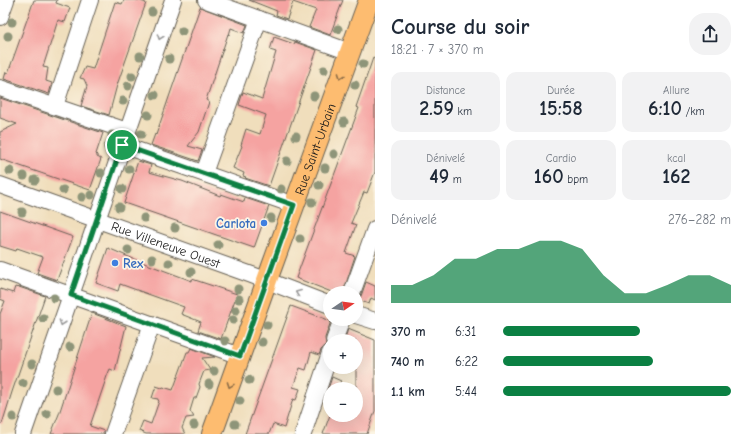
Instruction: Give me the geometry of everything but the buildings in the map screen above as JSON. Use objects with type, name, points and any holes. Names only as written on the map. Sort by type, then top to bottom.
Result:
[{"type":"main road","name":"Rue Saint-Urbain","points":[[212,434],[266,281],[369,0]]},
{"type":"street","points":[[0,17],[6,0]]},
{"type":"street","points":[[55,106],[90,0]]},
{"type":"street","points":[[23,434],[173,0]]},
{"type":"street","points":[[206,0],[350,52]]},
{"type":"street","points":[[204,174],[259,19]]},
{"type":"street","points":[[0,88],[55,106],[204,174],[294,205]]},
{"type":"street","name":"Rue Villeneuve Ouest","points":[[0,186],[323,302]]},
{"type":"street","points":[[355,286],[375,229]]},
{"type":"street","points":[[0,270],[240,356]]},
{"type":"street","points":[[363,317],[375,321]]},
{"type":"street","points":[[112,434],[152,324]]},
{"type":"street","points":[[303,434],[323,374]]},
{"type":"place","name":"Carlota","points":[[264,223]]},
{"type":"place","name":"Rex","points":[[115,263]]},
{"type":"route","points":[[122,145],[294,205],[240,356],[71,295],[122,145]]}]
